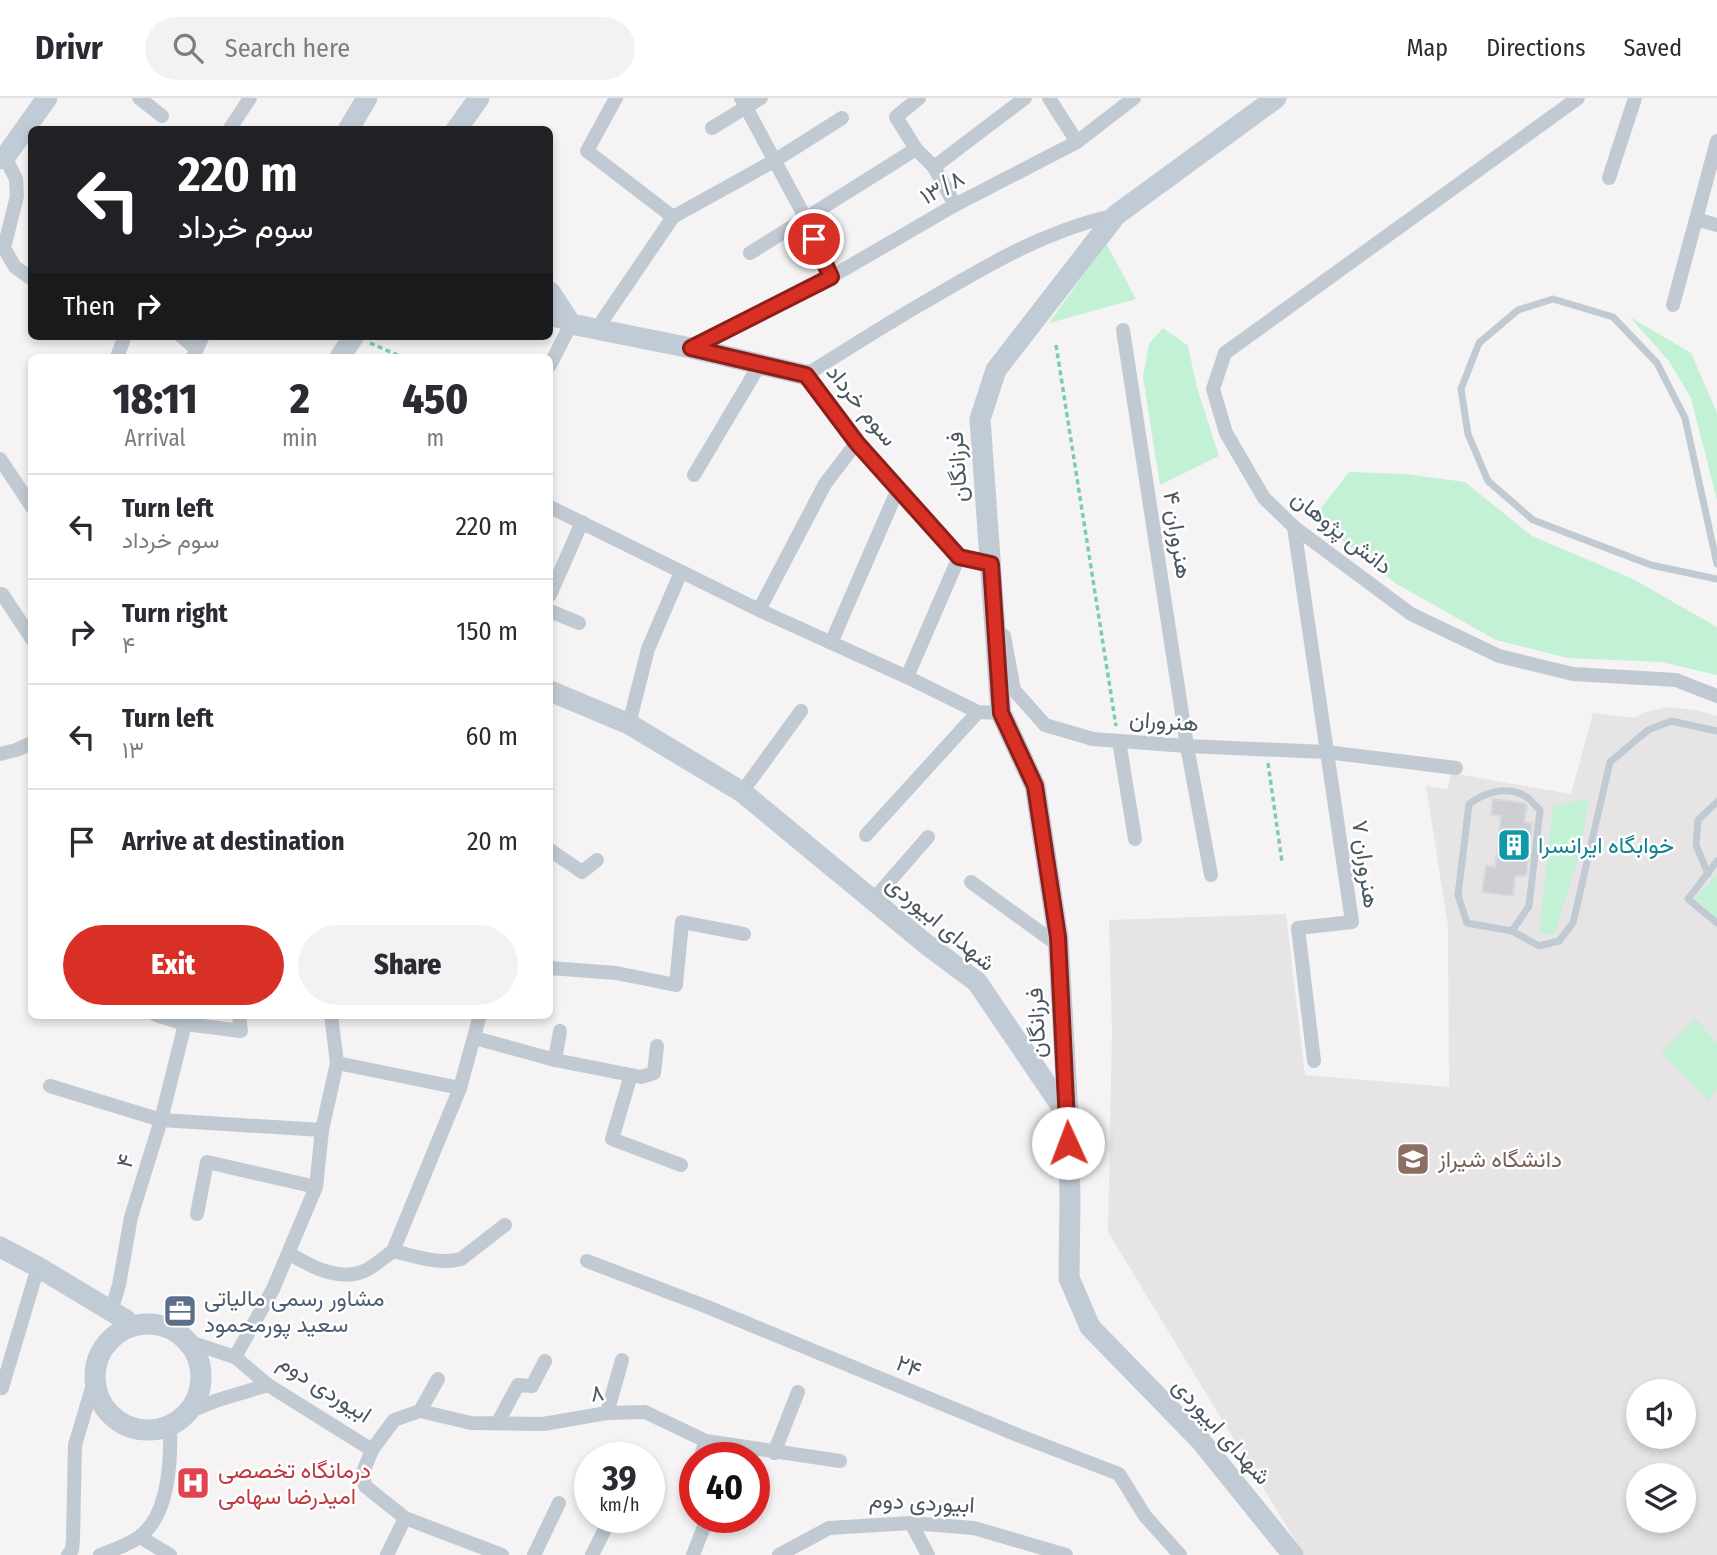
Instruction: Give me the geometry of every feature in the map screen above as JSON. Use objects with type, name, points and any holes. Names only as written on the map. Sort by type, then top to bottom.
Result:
[{"type":"street","points":[[28,276],[15,267],[4,248],[17,196],[16,179],[3,158],[47,98]]},
{"type":"street","points":[[139,98],[162,116]]},
{"type":"street","points":[[232,126],[250,98]]},
{"type":"street","points":[[350,126],[367,98]]},
{"type":"street","points":[[459,126],[479,98]]},
{"type":"street","points":[[616,98],[587,151],[673,217]]},
{"type":"street","points":[[712,128],[743,103],[761,98]]},
{"type":"street","points":[[919,98],[895,117],[916,149],[934,167],[955,205]]},
{"type":"street","points":[[934,167],[1025,98]]},
{"type":"street","points":[[1049,98],[1077,142]]},
{"type":"street","name":"۱۳/۸","points":[[831,277],[955,205],[1077,142],[1134,98]]},
{"type":"street","name":"فرزانگان","points":[[1068,1115],[1058,945],[1035,786],[1001,713],[980,419],[996,370],[1116,215],[1276,98]]},
{"type":"street","name":"دانش پژوهان","points":[[1578,98],[1224,353],[1213,389],[1226,433],[1264,498],[1294,527],[1411,614],[1499,656],[1573,674],[1676,680],[1717,696]]},
{"type":"street","points":[[1609,178],[1635,98]]},
{"type":"street","points":[[691,348],[831,277],[806,219],[743,103]]},
{"type":"street","points":[[596,330],[673,217],[774,161],[842,118]]},
{"type":"street","points":[[1673,305],[1717,141]]},
{"type":"street","points":[[750,253],[916,149]]},
{"type":"street","points":[[806,375],[1012,252],[1080,223],[1116,215]]},
{"type":"street","points":[[1696,219],[1717,225]]},
{"type":"street","points":[[553,297],[571,324]]},
{"type":"street","points":[[553,320],[571,324]]},
{"type":"street","points":[[553,359],[571,324]]},
{"type":"street","name":"سوم خرداد","points":[[571,324],[806,375],[857,443],[959,557]]},
{"type":"street","name":"هنروران ۴","points":[[1123,330],[1187,746],[1211,876]]},
{"type":"street","points":[[343,354],[359,340]]},
{"type":"street","points":[[694,475],[760,364]]},
{"type":"street","points":[[759,610],[825,485],[857,443]]},
{"type":"street","points":[[0,459],[28,501]]},
{"type":"street","points":[[831,643],[898,489]]},
{"type":"street","points":[[553,508],[759,610],[978,712],[1001,713]]},
{"type":"street","points":[[553,588],[582,522]]},
{"type":"street","points":[[1294,527],[1326,752]]},
{"type":"street","points":[[907,677],[959,557],[991,564]]},
{"type":"street","name":"هنروران","points":[[991,564],[1014,690],[1045,724],[1093,739],[1326,752],[1457,768]]},
{"type":"street","points":[[629,724],[648,649],[681,572]]},
{"type":"street","points":[[2,594],[28,633]]},
{"type":"street","points":[[553,612],[579,623]]},
{"type":"street","name":"شهدای ابیوردی","points":[[553,692],[629,724],[742,792],[977,982],[1068,1115],[1069,1278],[1090,1328],[1200,1440],[1293,1555]]},
{"type":"street","points":[[742,792],[801,711]]},
{"type":"street","points":[[866,835],[978,712]]},
{"type":"street","points":[[1119,741],[1135,839]]},
{"type":"street","points":[[0,754],[28,745]]},
{"type":"street","name":"هنروران ۷","points":[[1314,1061],[1298,929],[1352,922],[1326,752]]},
{"type":"street","points":[[873,900],[928,837]]},
{"type":"street","points":[[553,852],[582,872],[597,860]]},
{"type":"street","points":[[971,882],[1058,945]]},
{"type":"street","points":[[553,968],[616,972],[676,985],[682,922],[744,934]]},
{"type":"street","points":[[169,1019],[185,1024],[241,1031],[240,1019]]},
{"type":"street","points":[[235,1357],[273,1289],[316,1186],[322,1130],[337,1063],[332,1019]]},
{"type":"street","points":[[289,1254],[307,1265],[342,1275],[368,1270],[393,1251],[460,1088],[479,1019]]},
{"type":"street","name":"۴","points":[[123,1319],[119,1285],[131,1217],[162,1120],[185,1024]]},
{"type":"street","points":[[555,1060],[560,1031]]},
{"type":"street","points":[[475,1038],[555,1060],[641,1077],[654,1073],[657,1046]]},
{"type":"street","points":[[337,1063],[460,1088]]},
{"type":"street","points":[[631,1075],[612,1139],[681,1165]]},
{"type":"street","points":[[50,1086],[162,1120],[322,1130]]},
{"type":"street","points":[[197,1214],[207,1162],[316,1186]]},
{"type":"street","points":[[393,1251],[454,1261],[461,1259],[505,1225]]},
{"type":"street","points":[[0,1247],[123,1319],[164,1325],[189,1342],[200,1365],[202,1377],[195,1402],[188,1412]]},
{"type":"street","name":"۲۴","points":[[587,1261],[1119,1474],[1145,1516],[1180,1555]]},
{"type":"street","points":[[2,1388],[38,1267]]},
{"type":"street","points":[[68,1555],[72,1550],[73,1539],[75,1445],[95,1378],[96,1366],[105,1345],[123,1330],[123,1319]]},
{"type":"street","name":"ابیوردی دوم","points":[[189,1342],[235,1357],[268,1385],[372,1450],[363,1472],[365,1486],[405,1518],[502,1555]]},
{"type":"street","points":[[607,1413],[622,1360]]},
{"type":"street","points":[[498,1423],[517,1385],[531,1386],[545,1361]]},
{"type":"street","points":[[95,1378],[100,1401],[115,1419],[125,1425],[147,1430],[170,1426],[188,1412],[218,1399],[268,1385]]},
{"type":"street","points":[[372,1450],[394,1420],[420,1411],[438,1379]]},
{"type":"street","points":[[774,1453],[798,1392]]},
{"type":"street","name":"۸","points":[[420,1411],[471,1423],[543,1424],[607,1413],[645,1412],[706,1441],[840,1461]]},
{"type":"street","points":[[100,1555],[140,1537],[152,1522],[165,1495],[171,1468],[170,1426]]},
{"type":"street","points":[[534,1555],[559,1503]]},
{"type":"street","points":[[387,1555],[405,1518]]},
{"type":"street","points":[[911,1523],[928,1555]]},
{"type":"street","name":"ابیوردی دوم","points":[[786,1554],[829,1528],[911,1523],[974,1528],[1066,1555]]},
{"type":"street","points":[[592,1555],[603,1533]]},
{"type":"street","points":[[693,1555],[702,1533]]},
{"type":"street","points":[[140,1537],[170,1555]]},
{"type":"lane","points":[[1717,564],[1685,418],[1657,363],[1613,317],[1553,299],[1518,310],[1479,343],[1461,389],[1468,434],[1488,481],[1533,520],[1651,565],[1717,579]]},
{"type":"lane","points":[[1512,931],[1529,906],[1540,810],[1524,795],[1504,791],[1484,793],[1469,804],[1458,895],[1467,923],[1512,931],[1539,946],[1559,942],[1573,923],[1610,762],[1648,730],[1671,721],[1717,731]]},
{"type":"lane","points":[[1707,874],[1696,845],[1698,820],[1717,802]]},
{"type":"lane","points":[[1717,862],[1688,899],[1717,923]]},
{"type":"path","points":[[362,340],[395,354]]},
{"type":"path","points":[[1056,345],[1119,741]]},
{"type":"path","points":[[1266,749],[1282,862]]},
{"type":"shaded area","name":"دانشگاه شیراز","points":[[1669,707],[1717,716],[1717,1555],[1304,1555],[1108,1232],[1112,1031],[1109,920],[1286,914],[1305,1075],[1449,1087],[1448,926],[1426,786],[1448,789],[1451,773],[1571,794],[1593,713],[1634,718],[1645,712]]},
{"type":"green space","points":[[1106,243],[1136,299],[1049,323]]},
{"type":"green space","points":[[1630,317],[1691,353],[1717,413],[1717,500],[1691,398],[1669,361]]},
{"type":"green space","points":[[1163,328],[1188,346],[1197,388],[1219,456],[1160,485],[1143,377],[1149,344]]},
{"type":"green space","points":[[1349,472],[1405,474],[1465,482],[1532,536],[1633,579],[1717,627],[1717,675],[1662,662],[1568,658],[1496,640],[1395,583],[1314,517]]},
{"type":"green space","points":[[1589,798],[1579,856],[1554,935],[1539,933],[1553,806]]},
{"type":"green space","points":[[1717,874],[1717,918],[1695,899]]},
{"type":"green space","points":[[1695,1018],[1717,1043],[1717,1090],[1708,1100],[1661,1053]]},
{"type":"building","name":"خوابگاه ایرانسرا","points":[[1493,799],[1524,803],[1527,806],[1524,822],[1532,823],[1526,876],[1515,876],[1513,896],[1482,892],[1486,866],[1495,867],[1501,816],[1491,815]]},
{"type":"place","name":"خوابگاه ایرانسرا","points":[[1514,845]]},
{"type":"place","name":"دانشگاه شیراز","points":[[1413,1159]]},
{"type":"place","name":"مشاور رسمی مالیاتی سعید پورمحمود","points":[[180,1311]]},
{"type":"place","name":"درمانگاه تخصصی امیدرضا سهامی","points":[[193,1483]]},
{"type":"route","points":[[814,239],[831,277],[691,348],[806,375],[857,443],[959,557],[991,564],[1001,713],[1035,786],[1058,937],[1068,1143]]}]
